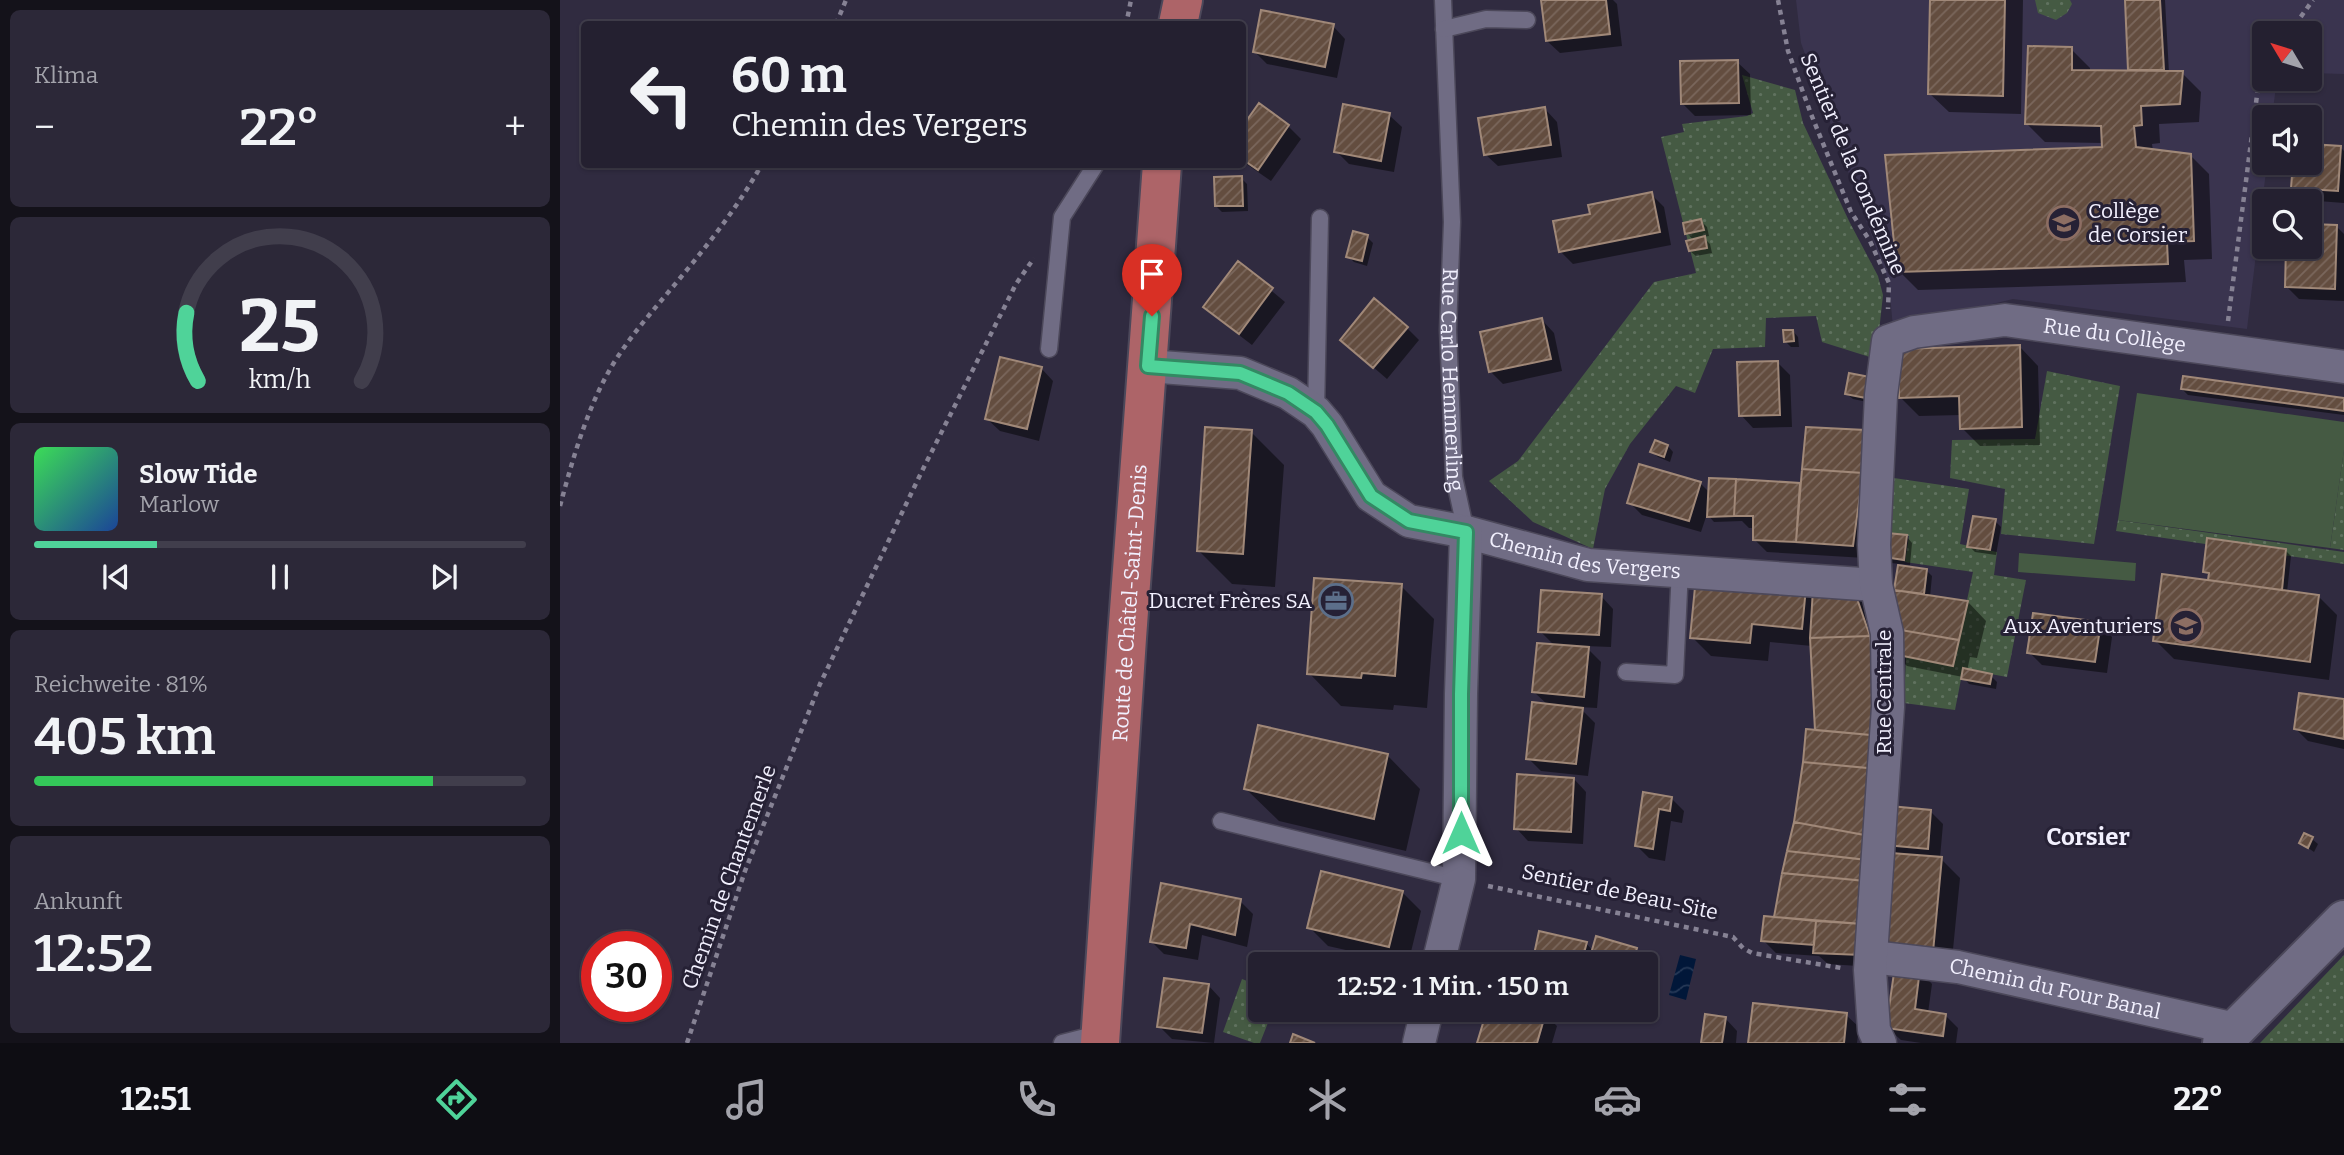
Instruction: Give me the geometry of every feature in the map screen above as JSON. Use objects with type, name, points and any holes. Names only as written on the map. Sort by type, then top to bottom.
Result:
[{"type":"main road","points":[[1179,21],[1183,0]]},
{"type":"main road","name":"Route de Châtel-Saint-Denis","points":[[1100,1038],[1162,168]]},
{"type":"street","name":"Rue du Collège","points":[[1888,341],[1914,331],[2005,320],[2344,367]]},
{"type":"street","name":"Rue Centrale","points":[[1880,1043],[1874,1030],[1871,964],[1888,706],[1887,633],[1876,585],[1874,545],[1881,395],[1888,341]]},
{"type":"street","name":"Chemin des Vergers","points":[[1148,366],[1240,373],[1288,393],[1316,412],[1327,425],[1371,496],[1409,521],[1466,532],[1588,565],[1680,569],[1876,585]]},
{"type":"street","name":"Rue Carlo Hemmerling","points":[[1443,952],[1470,882],[1461,694],[1466,532]]},
{"type":"street","points":[[2229,1036],[2344,920]]},
{"type":"street","name":"Chemin du Four Banal","points":[[1871,964],[1958,967],[2229,1036]]},
{"type":"street","points":[[1419,1043],[1424,1022]]},
{"type":"lane","name":"Rue Carlo Hemmerling","points":[[1443,0],[1452,222],[1448,330],[1454,477],[1466,532]]},
{"type":"lane","points":[[1444,29],[1486,19],[1527,20]]},
{"type":"lane","points":[[1049,349],[1062,217],[1093,168]]},
{"type":"lane","points":[[1316,412],[1320,218]]},
{"type":"lane","points":[[1626,671],[1675,675],[1680,569]]},
{"type":"lane","points":[[1221,821],[1470,882]]},
{"type":"lane","points":[[1062,1043],[1100,1038]]},
{"type":"path","points":[[837,21],[846,0]]},
{"type":"path","points":[[1126,21],[1131,0]]},
{"type":"path","name":"Sentier de la Condémine","points":[[1778,0],[1788,51],[1811,114],[1852,212],[1870,241],[1889,283],[1888,341]]},
{"type":"path","points":[[2298,21],[2313,0]]},
{"type":"path","points":[[2224,351],[2258,91]]},
{"type":"path","points":[[560,506],[596,398],[615,361],[639,327],[717,233],[760,168]]},
{"type":"path","name":"Chemin de Chantemerle","points":[[687,1043],[745,872],[820,684],[922,471],[1016,284],[1062,217]]},
{"type":"path","name":"Sentier de Beau-Site","points":[[1470,882],[1733,937],[1752,953],[1807,964],[1871,964]]},
{"type":"shaded area","name":"Collège de Corsier","points":[[1796,0],[2344,0],[2344,74],[2322,73],[2322,21],[2252,21],[2252,91],[2275,91],[2274,105],[2252,105],[2252,175],[2266,175],[2264,189],[2252,189],[2252,259],[2255,259],[2247,329],[2013,299],[1893,328],[1889,283],[1801,43]]},
{"type":"green space","points":[[2035,0],[2070,0],[2072,4],[2067,13],[2056,20],[2038,13]]},
{"type":"green space","points":[[1742,75],[1795,90],[1803,123],[1878,276],[1883,295],[1876,359],[1822,342],[1816,316],[1766,318],[1765,347],[1713,349],[1695,393],[1676,386],[1630,444],[1605,489],[1593,549],[1533,522],[1489,481],[1518,461],[1654,282],[1696,273],[1661,137],[1684,132],[1682,124],[1753,113]]},
{"type":"green space","points":[[2047,371],[2120,386],[2094,544],[2001,534],[2005,489],[1950,478],[1952,440],[2035,439]]},
{"type":"green space","points":[[2137,393],[2344,422],[2344,450],[2330,548],[2118,520]]},
{"type":"green space","points":[[2344,449],[2344,550],[2330,548]]},
{"type":"green space","points":[[1887,477],[1969,489],[1960,544],[1997,552],[1994,575],[2026,580],[2007,677],[1963,669],[1955,710],[1904,703],[1906,657],[1953,666],[1973,572],[1905,562],[1909,536],[1881,532]]},
{"type":"green space","points":[[2118,520],[2344,552],[2344,564],[2116,531]]},
{"type":"green space","points":[[2019,553],[2136,563],[2135,581],[2018,572]]},
{"type":"green space","points":[[2344,955],[2344,1043],[2260,1043]]},
{"type":"green space","points":[[1242,979],[1248,981],[1248,1022],[1268,1022],[1260,1043],[1223,1032]]},
{"type":"water","points":[[1680,955],[1696,959],[1686,1000],[1669,995]]},
{"type":"building","points":[[1541,0],[1606,0],[1610,34],[1546,41]]},
{"type":"building","points":[[1930,0],[2005,0],[2003,96],[1928,94]]},
{"type":"building","points":[[2125,0],[2160,0],[2164,70],[2128,70]]},
{"type":"building","points":[[1261,10],[1334,24],[1325,67],[1253,52]]},
{"type":"building","points":[[2028,46],[2072,47],[2072,70],[2183,71],[2180,104],[2141,106],[2142,125],[2134,126],[2136,147],[2191,154],[2194,241],[2167,242],[2168,264],[1897,272],[1885,155],[2102,147],[2101,126],[2025,124]]},
{"type":"building","points":[[1738,60],[1739,103],[1681,104],[1680,61]]},
{"type":"building","points":[[1259,103],[1289,125],[1258,170],[1246,162],[1246,121]]},
{"type":"building","points":[[1343,104],[1390,113],[1381,161],[1334,152]]},
{"type":"building","points":[[1545,107],[1551,145],[1484,155],[1478,118]]},
{"type":"building","points":[[2322,145],[2341,146],[2338,191],[2291,188],[2292,175],[2322,175]]},
{"type":"building","points":[[1242,176],[1243,206],[1215,206],[1214,177]]},
{"type":"building","points":[[1652,192],[1660,232],[1559,252],[1553,221],[1590,214],[1588,205]]},
{"type":"building","points":[[1701,219],[1704,230],[1685,234],[1683,223]]},
{"type":"building","points":[[2322,224],[2337,225],[2335,289],[2285,287],[2286,259],[2322,259]]},
{"type":"building","points":[[1353,231],[1368,235],[1362,261],[1346,257]]},
{"type":"building","points":[[1705,236],[1707,248],[1689,251],[1686,241]]},
{"type":"building","points":[[1238,261],[1273,288],[1239,334],[1203,307]]},
{"type":"building","points":[[1374,298],[1408,327],[1373,368],[1340,340]]},
{"type":"building","points":[[1542,318],[1551,359],[1489,372],[1480,332]]},
{"type":"building","points":[[1783,330],[1793,330],[1794,341],[1784,342]]},
{"type":"building","points":[[2020,345],[2022,427],[1960,429],[1959,396],[1899,398],[1898,349]]},
{"type":"building","points":[[1000,357],[1042,367],[1027,429],[985,419]]},
{"type":"building","points":[[1778,361],[1780,415],[1739,416],[1737,362]]},
{"type":"building","points":[[1849,373],[1870,377],[1866,398],[1845,394]]},
{"type":"building","points":[[2183,376],[2344,398],[2344,411],[2181,389]]},
{"type":"building","points":[[1205,427],[1252,430],[1243,554],[1197,551]]},
{"type":"building","points":[[1806,427],[1865,430],[1863,473],[1802,469]]},
{"type":"building","points":[[1655,440],[1668,445],[1664,457],[1650,452]]},
{"type":"building","points":[[1639,464],[1701,482],[1689,521],[1627,503]]},
{"type":"building","points":[[1802,469],[1863,473],[1853,546],[1796,542]]},
{"type":"building","points":[[1709,478],[1736,479],[1734,516],[1707,517]]},
{"type":"building","points":[[1736,479],[1800,483],[1796,542],[1753,540],[1753,516],[1734,516]]},
{"type":"building","points":[[1973,516],[1996,519],[1990,550],[1967,547]]},
{"type":"building","points":[[1887,533],[1907,535],[1904,560],[1884,557]]},
{"type":"building","points":[[2207,538],[2286,549],[2282,590],[2208,580],[2209,573],[2203,572]]},
{"type":"building","points":[[1898,565],[1927,569],[1924,594],[1894,590]]},
{"type":"building","points":[[2162,574],[2319,595],[2310,662],[2153,641]]},
{"type":"building","points":[[1696,577],[1806,588],[1802,629],[1752,624],[1750,643],[1690,638]]},
{"type":"building","points":[[1314,578],[1402,584],[1395,676],[1362,673],[1361,678],[1307,674]]},
{"type":"building","points":[[1813,589],[1854,590],[1870,636],[1810,638]]},
{"type":"building","points":[[1541,590],[1602,594],[1599,635],[1538,632]]},
{"type":"building","points":[[1894,590],[1968,601],[1959,640],[1895,629]]},
{"type":"building","points":[[2033,613],[2101,622],[2095,662],[2027,653]]},
{"type":"building","points":[[1895,629],[1959,640],[1953,666],[1893,654]]},
{"type":"building","points":[[1870,636],[1881,736],[1815,730],[1810,638]]},
{"type":"building","points":[[1537,643],[1589,647],[1584,697],[1532,692]]},
{"type":"building","points":[[1963,668],[1992,674],[1990,684],[1961,679]]},
{"type":"building","points":[[2299,693],[2344,699],[2344,739],[2294,729]]},
{"type":"building","points":[[1532,702],[1583,708],[1576,764],[1526,759]]},
{"type":"building","points":[[1258,725],[1388,754],[1374,819],[1244,789]]},
{"type":"building","points":[[1806,729],[1881,736],[1878,769],[1803,762]]},
{"type":"building","points":[[1803,762],[1878,769],[1870,836],[1794,822]]},
{"type":"building","points":[[1517,774],[1574,778],[1571,832],[1514,829]]},
{"type":"building","points":[[1643,792],[1672,797],[1670,811],[1659,809],[1653,849],[1635,846]]},
{"type":"building","points":[[1890,806],[1931,810],[1928,849],[1886,845]]},
{"type":"building","points":[[1794,822],[1870,836],[1867,860],[1787,851]]},
{"type":"building","points":[[2304,833],[2313,837],[2308,848],[2299,843]]},
{"type":"building","points":[[1787,851],[1867,860],[1865,881],[1782,873]]},
{"type":"building","points":[[1891,853],[1942,857],[1933,952],[1882,947]]},
{"type":"building","points":[[1321,871],[1403,891],[1389,947],[1307,928]]},
{"type":"building","points":[[1782,873],[1865,881],[1863,924],[1774,917]]},
{"type":"building","points":[[1161,883],[1241,899],[1235,935],[1190,924],[1186,948],[1150,942]]},
{"type":"building","points":[[1764,916],[1816,921],[1814,945],[1761,941]]},
{"type":"building","points":[[1816,921],[1863,924],[1861,955],[1813,953]]},
{"type":"building","points":[[1539,931],[1587,942],[1584,952],[1535,952]]},
{"type":"building","points":[[1596,936],[1637,948],[1636,952],[1591,952]]},
{"type":"building","points":[[1895,966],[1920,969],[1915,1009],[1946,1014],[1943,1036],[1886,1028]]},
{"type":"building","points":[[1164,978],[1209,984],[1202,1033],[1157,1027]]},
{"type":"building","points":[[1753,1003],[1847,1013],[1844,1043],[1748,1043]]},
{"type":"building","points":[[1705,1014],[1726,1017],[1722,1043],[1701,1043]]},
{"type":"building","points":[[1483,1022],[1543,1022],[1537,1043],[1477,1043]]},
{"type":"building","points":[[1293,1034],[1315,1043],[1290,1043]]},
{"type":"place","name":"Collège de Corsier","points":[[2064,223]]},
{"type":"place","name":"Ducret Frères SA","points":[[1336,601]]},
{"type":"place","name":"Aux Aventuriers","points":[[2186,626]]},
{"type":"district","name":"Corsier","points":[[2088,837]]},
{"type":"route","points":[[1152,316],[1148,366],[1240,373],[1288,393],[1316,412],[1327,425],[1371,496],[1409,521],[1466,532],[1461,694],[1461,833]]}]
